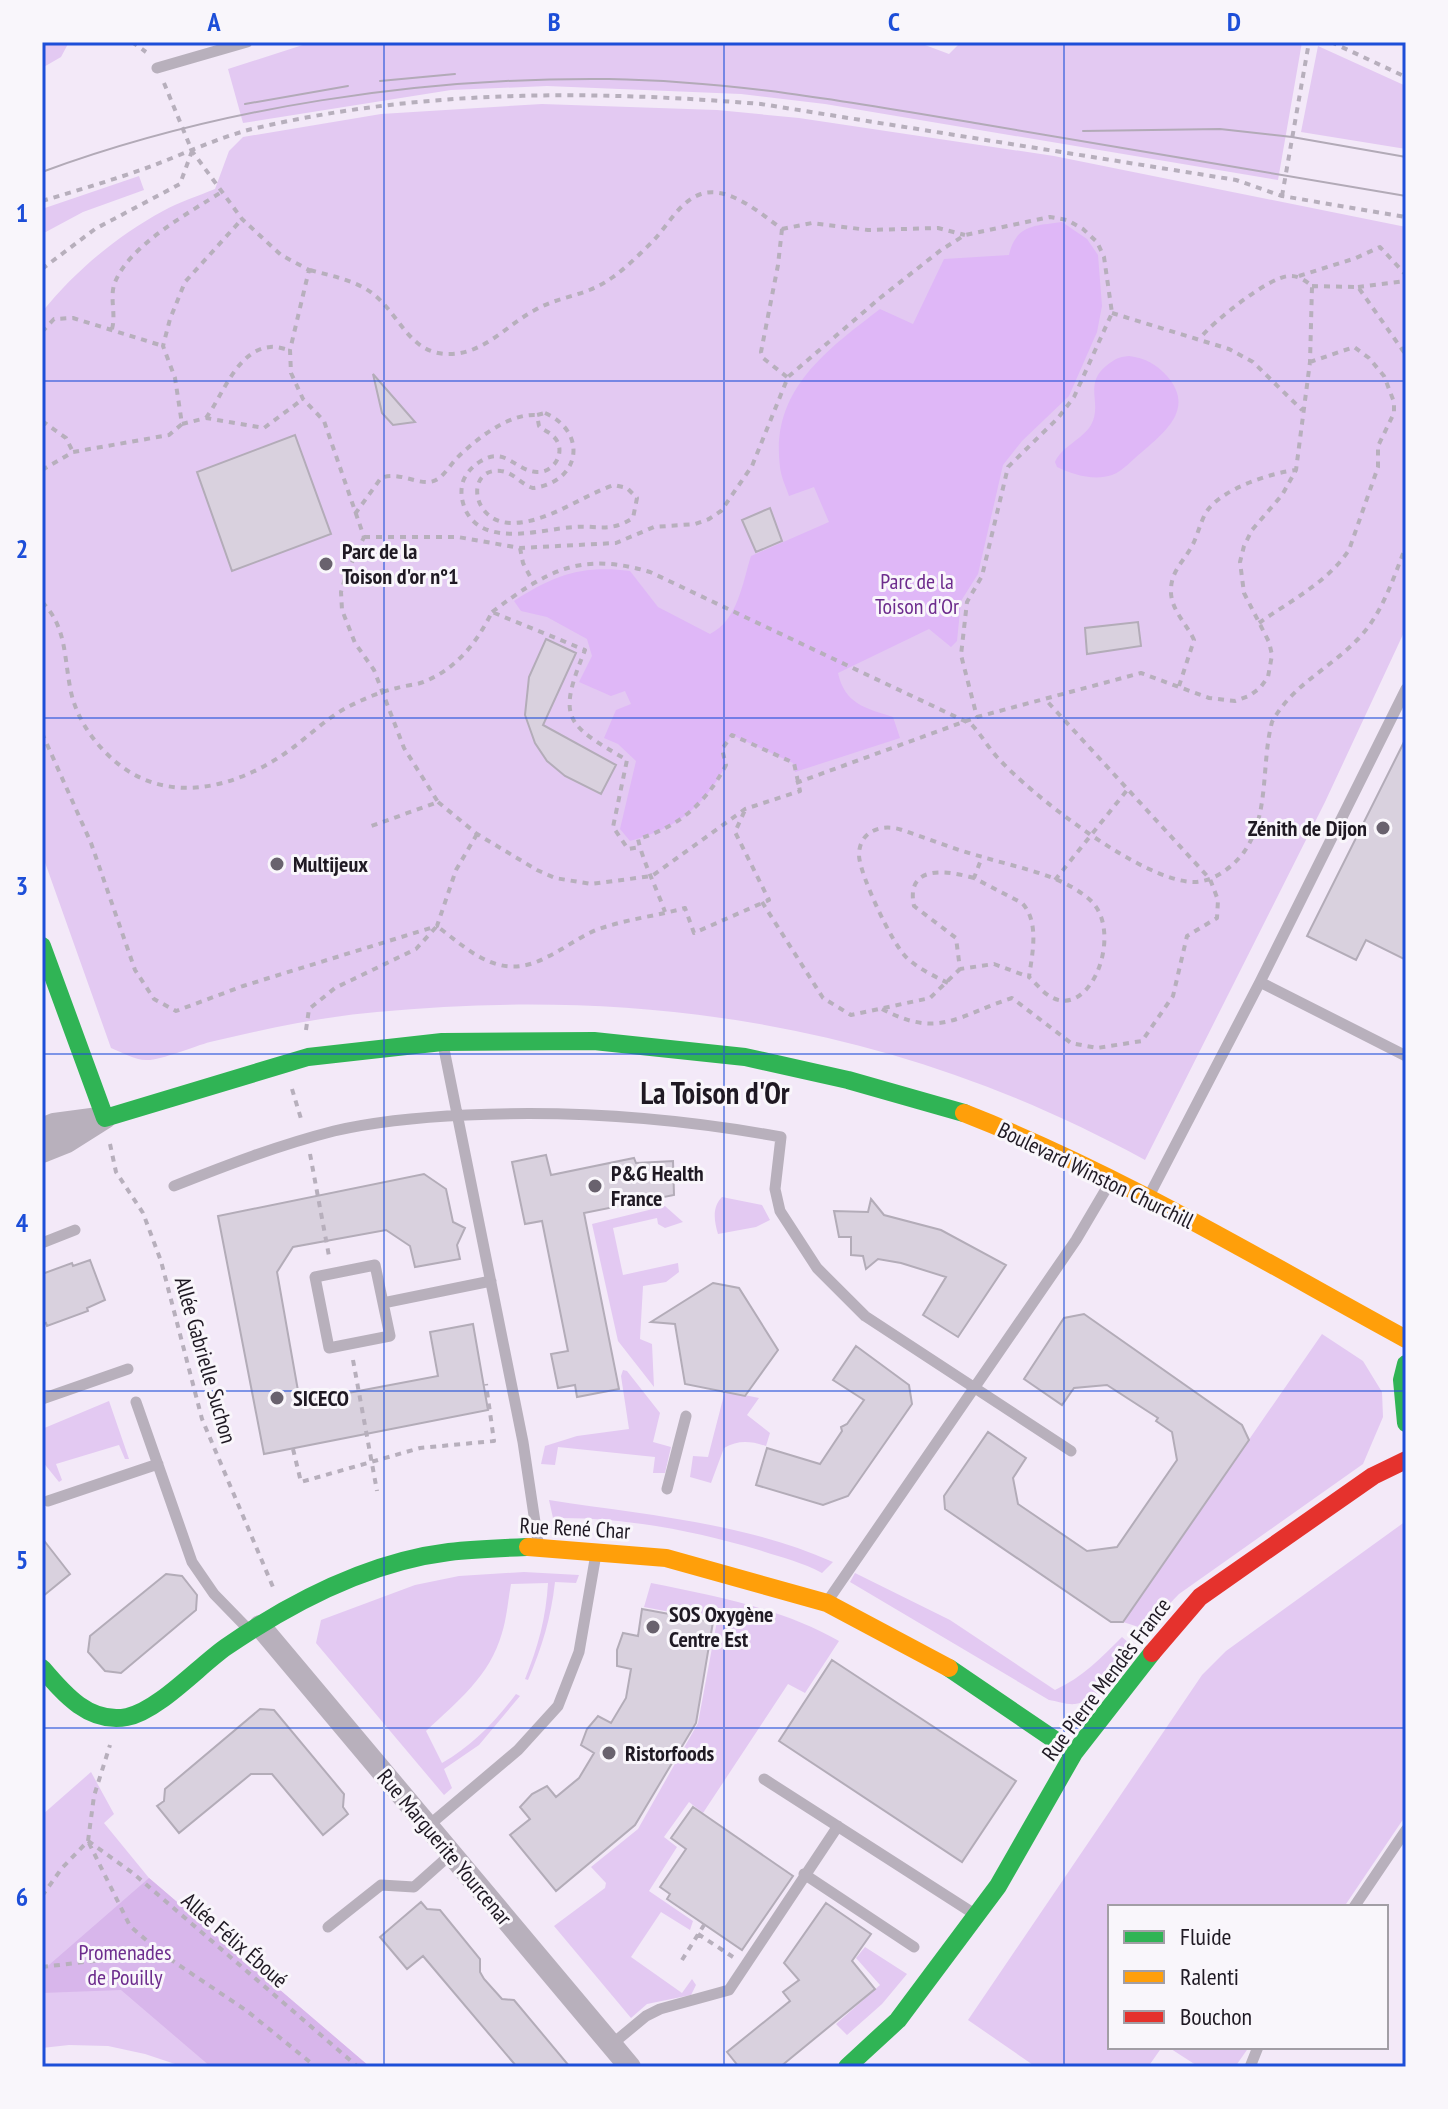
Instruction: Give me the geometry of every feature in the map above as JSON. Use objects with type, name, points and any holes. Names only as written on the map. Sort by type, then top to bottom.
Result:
[{"type":"street","points":[[42,946],[105,1118]]},
{"type":"street","name":"Boulevard Winston Churchill","points":[[42,1129],[54,1124],[105,1118],[308,1057],[442,1042],[594,1041],[745,1057],[848,1080],[955,1109],[1034,1140],[1112,1178],[1406,1339]]},
{"type":"street","name":"Boulevard Winston Churchill","points":[[42,1152],[67,1142],[105,1118]]},
{"type":"street","points":[[1406,1364],[1402,1380],[1406,1423]]},
{"type":"street","name":"Rue Pierre Mendès France","points":[[847,2067],[898,2020],[998,1886],[1074,1753],[1141,1666],[1200,1597],[1373,1476],[1406,1460]]},
{"type":"street","name":"Rue René Char","points":[[114,1719],[130,1718],[144,1712],[226,1647],[329,1585],[372,1570],[447,1552],[538,1546],[666,1558],[827,1603],[938,1661],[1074,1753]]},
{"type":"street","name":"Rue Marguerite Yourcenar","points":[[255,1629],[428,1826],[630,2067]]},
{"type":"street","points":[[42,1668],[68,1699],[82,1709],[114,1719]]},
{"type":"lane","points":[[157,68],[247,42]]},
{"type":"lane","points":[[1148,1198],[1406,689]]},
{"type":"lane","points":[[1260,982],[1406,1056]]},
{"type":"lane","points":[[442,1042],[523,1442],[538,1546]]},
{"type":"lane","points":[[174,1186],[253,1154],[337,1131],[409,1119],[514,1113],[603,1114],[733,1128],[781,1137],[775,1189],[780,1211],[817,1268],[865,1316],[1071,1451]]},
{"type":"lane","points":[[827,1603],[1076,1240],[1112,1178]]},
{"type":"lane","points":[[42,1243],[75,1230]]},
{"type":"lane","points":[[375,1265],[383,1303],[390,1336],[329,1348],[315,1277],[375,1265]]},
{"type":"lane","points":[[383,1303],[491,1281]]},
{"type":"lane","points":[[42,1399],[128,1369]]},
{"type":"lane","points":[[136,1402],[192,1562],[214,1594],[255,1629]]},
{"type":"lane","points":[[667,1489],[686,1416]]},
{"type":"lane","points":[[48,1501],[158,1464]]},
{"type":"lane","points":[[428,1826],[518,1750],[558,1706],[579,1652],[597,1552]]},
{"type":"lane","points":[[764,1779],[976,1915]]},
{"type":"lane","points":[[611,2045],[646,2016],[660,2009],[729,1990],[838,1826]]},
{"type":"lane","points":[[1355,1905],[1406,1830]]},
{"type":"lane","points":[[328,1927],[381,1885],[414,1887],[451,1854]]},
{"type":"lane","points":[[804,1874],[914,1947]]},
{"type":"path","points":[[132,42],[146,52],[157,68],[192,151],[242,219],[281,255],[309,270],[351,281],[373,294],[397,324],[421,347],[432,352],[459,353],[494,338],[536,309],[585,294],[613,277],[655,239],[685,204],[702,194],[719,193],[733,197],[782,229],[812,223],[868,230],[938,228],[965,235]]},
{"type":"path","points":[[1282,196],[1309,42]]},
{"type":"path","points":[[1331,42],[1406,77]]},
{"type":"path","points":[[146,52],[158,49]]},
{"type":"path","points":[[42,201],[244,131],[309,117],[379,106],[544,94],[682,97],[761,104],[1236,180],[1282,196],[1406,217]]},
{"type":"path","points":[[42,269],[95,229],[180,184],[192,151]]},
{"type":"path","points":[[112,329],[113,289],[129,260],[181,217],[223,191]]},
{"type":"path","points":[[364,537],[458,537],[520,548],[616,543],[654,527],[695,524],[709,519],[721,511],[752,466],[788,377],[880,298],[965,235],[1050,217],[1067,220],[1097,242],[1104,257],[1112,313],[1074,397],[1058,418],[1008,467],[982,576],[967,602],[961,655],[977,717]]},
{"type":"path","points":[[182,424],[175,378],[163,346],[185,282],[242,219]]},
{"type":"path","points":[[782,229],[761,352],[763,358],[788,377]]},
{"type":"path","points":[[1199,339],[1220,316],[1279,279],[1297,277],[1380,247],[1406,278],[1358,287],[1312,286],[1297,277]]},
{"type":"path","points":[[309,270],[290,350],[291,373],[303,399],[324,421],[364,537],[346,575],[340,601],[350,634],[374,670],[404,748],[438,802],[506,853],[555,878],[591,884],[652,876],[745,809],[800,791],[794,763],[732,735],[722,749],[726,765],[712,792],[664,831],[638,839],[640,847],[652,876],[665,912]]},
{"type":"path","points":[[796,783],[977,717],[1141,673],[1209,698],[1235,701],[1260,688],[1268,677],[1272,655],[1244,593],[1240,562],[1252,530],[1282,495],[1296,470],[1310,362],[1312,286]]},
{"type":"path","points":[[1358,287],[1406,355]]},
{"type":"path","points":[[1112,313],[1229,349],[1253,362],[1302,410]]},
{"type":"path","points":[[42,332],[50,322],[64,317],[163,346]]},
{"type":"path","points":[[206,418],[237,367],[250,354],[270,347],[290,350]]},
{"type":"path","points":[[1259,623],[1319,581],[1340,563],[1349,550],[1378,467],[1378,446],[1394,413],[1394,402],[1384,376],[1369,358],[1354,347],[1310,362]]},
{"type":"path","points":[[42,470],[73,452],[169,435],[182,424],[206,418],[264,428],[303,399]]},
{"type":"path","points":[[355,514],[381,478],[399,476],[430,482],[437,480],[480,439],[508,422],[528,414],[545,413],[567,430],[574,451],[570,468],[556,483],[533,488],[506,472],[491,472],[482,479],[476,491],[478,503],[484,512],[502,521],[532,520],[614,485],[627,488],[637,498],[633,518],[608,528],[576,526],[514,534],[494,531],[468,515],[462,501],[462,488],[468,472],[479,462],[492,456],[504,456],[529,470],[540,472],[548,471],[555,463],[558,443],[539,426],[537,415]]},
{"type":"path","points":[[42,421],[66,438],[73,452]]},
{"type":"path","points":[[1179,686],[1194,640],[1176,611],[1171,591],[1174,574],[1193,545],[1208,509],[1217,500],[1254,481],[1276,472],[1296,470]]},
{"type":"path","points":[[42,602],[56,620],[62,636],[70,689],[88,731],[120,766],[158,783],[193,788],[236,780],[289,751],[341,710],[383,692],[426,681],[457,662],[475,642],[492,612],[533,582],[580,565],[623,564],[650,572],[966,722],[982,735],[995,756],[1017,776],[1092,836],[1173,879],[1198,882],[1210,879],[1245,851],[1262,800],[1269,734],[1278,712],[1303,682],[1337,659],[1366,631],[1380,609],[1406,546]]},
{"type":"path","points":[[520,548],[523,563],[533,582]]},
{"type":"path","points":[[492,612],[585,650],[570,688],[569,713],[585,736],[627,760],[613,827],[628,849],[640,847]]},
{"type":"path","points":[[882,1009],[906,1022],[945,1024],[1012,998],[1071,1043],[1097,1048],[1142,1041],[1173,996],[1187,936],[1217,918],[1218,900],[1210,879],[1045,699]]},
{"type":"path","points":[[42,733],[91,843],[135,970],[154,999],[176,1011],[243,986],[437,926]]},
{"type":"path","points":[[1055,880],[1128,789]]},
{"type":"path","points":[[366,828],[438,802]]},
{"type":"path","points":[[437,926],[482,959],[505,968],[545,959],[596,931],[685,908],[694,933],[769,900],[735,832],[745,809]]},
{"type":"path","points":[[762,902],[823,998],[851,1015],[930,998],[948,983],[960,969],[994,964],[1029,977],[1051,997],[1071,1000],[1089,987],[1103,956],[1105,921],[1099,909],[1076,890],[1020,866],[982,857],[896,828],[873,830],[866,834],[860,845],[861,870],[896,948],[907,959],[948,983]]},
{"type":"path","points":[[308,1057],[305,1023],[309,1009],[335,988],[416,949],[437,926],[456,870],[477,834]]},
{"type":"path","points":[[974,878],[982,857]]},
{"type":"path","points":[[960,969],[956,938],[918,911],[912,894],[917,882],[931,872],[944,871],[974,878],[1022,903],[1027,909],[1032,931],[1029,977]]},
{"type":"path","points":[[285,1064],[307,1139],[333,1274]]},
{"type":"path","name":"Allée Gabrielle Suchon","points":[[105,1118],[116,1172],[143,1213],[161,1261],[202,1419],[284,1611]]},
{"type":"path","points":[[351,1345],[377,1491]]},
{"type":"path","points":[[293,1449],[301,1482],[420,1448],[494,1441],[486,1384]]},
{"type":"path","points":[[114,1719],[90,1817],[88,1841],[130,1926],[161,1953],[247,2011],[316,2067]]},
{"type":"path","points":[[42,1896],[62,1868],[88,1841]]},
{"type":"path","name":"Allée Félix Éboué","points":[[88,1841],[134,1874],[358,2067]]},
{"type":"path","points":[[682,1960],[704,1925]]},
{"type":"path","points":[[698,1934],[745,1965]]},
{"type":"path","points":[[42,1967],[161,1953]]},
{"type":"green space","points":[[42,42],[69,42],[61,57],[42,68]]},
{"type":"green space","points":[[312,42],[917,42],[949,54],[961,42],[1302,42],[1278,180],[825,104],[741,94],[547,86],[451,90],[243,123],[228,69]]},
{"type":"green space","points":[[1318,46],[1406,86],[1406,149],[1301,132]]},
{"type":"green space","name":"Parc de la Toison d'Or","points":[[542,104],[717,110],[799,118],[1054,156],[1406,227],[1406,628],[1325,802],[1145,1160],[1053,1114],[961,1077],[867,1048],[773,1026],[676,1012],[578,1005],[479,1005],[314,1020],[210,1042],[152,1060],[137,1059],[111,1048],[42,854],[42,312],[113,243],[169,208],[215,189],[229,151],[243,137],[381,114]]},
{"type":"green space","points":[[139,176],[144,190],[83,212],[42,234],[42,209]]},
{"type":"green space","points":[[722,1197],[762,1205],[770,1220],[756,1227],[718,1234],[715,1214]]},
{"type":"green space","points":[[665,1206],[683,1222],[665,1228],[658,1224],[657,1218],[613,1228],[623,1275],[678,1263],[679,1272],[666,1282],[643,1286],[640,1339],[652,1344],[654,1387],[618,1341],[592,1224]]},
{"type":"green space","points":[[1322,1334],[1363,1361],[1382,1392],[1383,1417],[1363,1464],[1179,1594],[1145,1629],[1123,1622]]},
{"type":"green space","points":[[623,1370],[660,1413],[653,1442],[671,1447],[665,1473],[653,1473],[655,1457],[558,1447],[555,1465],[541,1464],[545,1446],[577,1436],[629,1429],[621,1376]]},
{"type":"green space","points":[[725,1391],[759,1398],[747,1415],[770,1433],[766,1446],[744,1442],[724,1448],[711,1483],[690,1477],[693,1456],[708,1457]]},
{"type":"green space","points":[[109,1401],[129,1459],[125,1459],[119,1445],[56,1464],[62,1480],[59,1482],[42,1461],[42,1429]]},
{"type":"green space","points":[[549,1500],[728,1529],[799,1548],[833,1562],[822,1573],[759,1550],[708,1536],[631,1522],[553,1518]]},
{"type":"green space","points":[[1406,1521],[1406,1815],[1345,1905],[1108,1905],[1108,2049],[1161,2049],[1148,2067],[1036,2067],[968,2020],[1202,1675],[1226,1651]]},
{"type":"green space","points":[[524,1572],[579,1575],[576,1583],[555,1582],[545,1632],[528,1680],[525,1679],[541,1632],[548,1583],[511,1584],[504,1627],[489,1662],[471,1687],[426,1731],[442,1763],[482,1733],[516,1694],[520,1696],[479,1745],[444,1769],[452,1788],[444,1795],[316,1643],[321,1620],[415,1585],[459,1576]]},
{"type":"green space","points":[[855,1573],[950,1620],[1055,1690],[1083,1673],[1122,1637],[1130,1644],[1109,1681],[1094,1696],[1075,1704],[1049,1700],[850,1582]]},
{"type":"green space","points":[[651,1583],[771,1612],[839,1641],[805,1693],[788,1684],[703,1813],[689,1802],[664,1837],[677,1847],[649,1891],[693,1921],[690,1930],[661,1912],[631,1957],[682,1993],[692,1979],[696,1985],[691,1995],[647,2004],[631,2018],[554,1926],[605,1888],[606,1883],[591,1867],[638,1829],[698,1723],[717,1621],[644,1607]]},
{"type":"green space","name":"Promenades de Pouilly","points":[[91,1772],[114,1814],[104,1823],[149,1878],[370,2067],[184,2067],[108,2046],[42,2048],[42,1815]]},
{"type":"green space","points":[[149,1878],[370,2067],[211,2067],[121,1990],[42,1993],[42,1971]]},
{"type":"green space","points":[[865,1947],[907,1974],[882,2004],[847,2035],[836,2024],[880,1985],[856,1958]]},
{"type":"green space","points":[[1171,2049],[1248,2049],[1235,2067],[1199,2067]]},
{"type":"shaded area","points":[[1062,222],[1087,239],[1098,255],[1102,306],[1097,332],[1069,396],[1022,441],[1003,465],[978,574],[961,601],[957,641],[951,647],[929,629],[838,673],[851,698],[865,707],[893,717],[900,738],[795,772],[793,763],[732,735],[722,749],[726,765],[698,805],[662,830],[630,841],[620,829],[636,761],[618,744],[604,738],[616,710],[631,704],[625,691],[611,696],[579,682],[592,656],[587,639],[547,617],[521,611],[514,601],[542,584],[569,574],[597,570],[630,571],[658,607],[710,634],[719,628],[738,600],[751,556],[829,522],[814,487],[789,496],[781,471],[779,440],[784,416],[806,374],[841,340],[880,309],[913,324],[944,259],[1009,255],[1016,237],[1028,228]]},
{"type":"shaded area","points":[[1129,356],[1150,362],[1167,376],[1178,398],[1174,418],[1151,444],[1112,475],[1084,476],[1057,467],[1055,462],[1058,456],[1091,425],[1095,409],[1094,387],[1099,373],[1114,360]]},
{"type":"building","points":[[373,374],[415,422],[393,425],[382,413]]},
{"type":"building","points":[[295,435],[331,534],[232,571],[197,472]]},
{"type":"building","points":[[770,508],[782,541],[756,552],[742,520]]},
{"type":"building","points":[[1138,622],[1141,646],[1087,654],[1085,628]]},
{"type":"building","points":[[546,639],[576,653],[543,725],[616,765],[601,794],[565,776],[547,761],[535,743],[525,715],[529,677]]},
{"type":"building","name":"Zénith de Dijon","points":[[1406,738],[1406,960],[1366,940],[1356,960],[1307,936]]},
{"type":"building","points":[[546,1155],[551,1175],[634,1158],[636,1163],[673,1161],[674,1195],[584,1213],[619,1389],[577,1397],[575,1385],[558,1388],[551,1354],[568,1351],[542,1221],[525,1224],[512,1162]]},
{"type":"building","points":[[424,1174],[446,1189],[453,1222],[465,1228],[457,1245],[460,1259],[415,1267],[410,1246],[386,1230],[293,1247],[277,1272],[300,1402],[438,1376],[430,1332],[473,1324],[488,1410],[264,1454],[218,1216]]},
{"type":"building","points":[[871,1199],[884,1215],[941,1230],[1006,1265],[958,1337],[923,1315],[946,1277],[878,1259],[866,1269],[863,1256],[851,1255],[851,1237],[839,1237],[834,1211],[868,1212]]},
{"type":"building","points":[[90,1260],[105,1300],[87,1308],[88,1311],[47,1326],[46,1323],[42,1325],[42,1274]]},
{"type":"building","points":[[713,1283],[739,1288],[778,1350],[745,1396],[685,1384],[675,1324],[651,1322]]},
{"type":"building","points":[[1084,1314],[1242,1425],[1249,1440],[1123,1622],[1111,1622],[945,1509],[944,1496],[988,1432],[1026,1458],[1013,1478],[1018,1504],[1087,1551],[1117,1547],[1177,1460],[1172,1432],[1156,1421],[1158,1418],[1107,1385],[1074,1388],[1062,1405],[1024,1379],[1064,1318]]},
{"type":"building","points":[[856,1346],[909,1385],[912,1404],[848,1496],[823,1505],[756,1485],[767,1448],[820,1464],[842,1431],[841,1427],[847,1424],[864,1400],[833,1380]]},
{"type":"building","points":[[42,1538],[70,1574],[42,1597]]},
{"type":"building","points":[[166,1574],[182,1576],[197,1595],[196,1610],[121,1673],[105,1671],[88,1652],[90,1636]]},
{"type":"building","points":[[642,1609],[713,1622],[696,1723],[635,1825],[556,1891],[510,1835],[530,1819],[520,1807],[532,1794],[547,1786],[556,1797],[579,1778],[594,1753],[581,1745],[587,1729],[598,1716],[611,1723],[626,1698],[631,1669],[617,1666],[617,1650],[623,1633],[638,1636]]},
{"type":"building","points":[[832,1660],[1016,1781],[962,1862],[779,1741]]},
{"type":"building","points":[[260,1709],[274,1710],[344,1794],[343,1807],[348,1814],[323,1835],[272,1774],[251,1774],[179,1833],[157,1806],[164,1801],[165,1789]]},
{"type":"building","points":[[693,1807],[793,1876],[742,1950],[667,1899],[670,1894],[660,1887],[686,1849],[671,1838]]},
{"type":"building","points":[[421,1902],[427,1909],[440,1910],[480,1959],[480,1972],[484,1979],[502,1999],[514,2000],[570,2067],[517,2067],[423,1956],[407,1969],[380,1937]]},
{"type":"building","points":[[826,1903],[871,1934],[852,1961],[875,1989],[780,2067],[739,2067],[727,2052],[790,2001],[783,1992],[799,1980],[784,1963]]},
{"type":"tram line","points":[[380,81],[455,74]]},
{"type":"tram line","points":[[42,172],[178,130],[321,100],[466,84],[609,79],[703,84],[842,101],[1406,196]]},
{"type":"tram line","points":[[245,104],[348,86]]},
{"type":"tram line","points":[[1083,131],[1220,129],[1292,137],[1406,157]]},
{"type":"traffic: fast","points":[[42,946],[105,1118],[308,1057],[442,1042],[594,1041],[745,1057],[848,1080],[964,1113]]},
{"type":"traffic: fast","points":[[1406,1364],[1402,1380],[1406,1423]]},
{"type":"traffic: fast","points":[[42,1668],[78,1705],[101,1716],[127,1717],[165,1697],[215,1655],[251,1630],[332,1586],[419,1557],[528,1547]]},
{"type":"traffic: fast","points":[[847,2067],[898,2020],[998,1886],[1074,1753],[1152,1653]]},
{"type":"traffic: fast","points":[[949,1668],[1074,1753]]},
{"type":"traffic: slow","points":[[964,1113],[1133,1190],[1406,1339]]},
{"type":"traffic: slow","points":[[528,1547],[666,1558],[827,1603],[949,1668]]},
{"type":"traffic: jam","points":[[1152,1653],[1200,1597],[1373,1476],[1406,1460]]},
{"type":"place","name":"Parc de la Toison d'or n°1","points":[[326,564]]},
{"type":"place","name":"Zénith de Dijon","points":[[1383,828]]},
{"type":"place","name":"Multijeux","points":[[277,864]]},
{"type":"place","name":"P&G Health France","points":[[595,1186]]},
{"type":"place","name":"SICECO","points":[[277,1398]]},
{"type":"place","name":"SOS Oxygène Centre Est","points":[[653,1627]]},
{"type":"place","name":"Ristorfoods","points":[[609,1753]]},
{"type":"district","name":"La Toison d'Or","points":[[715,1092]]}]
